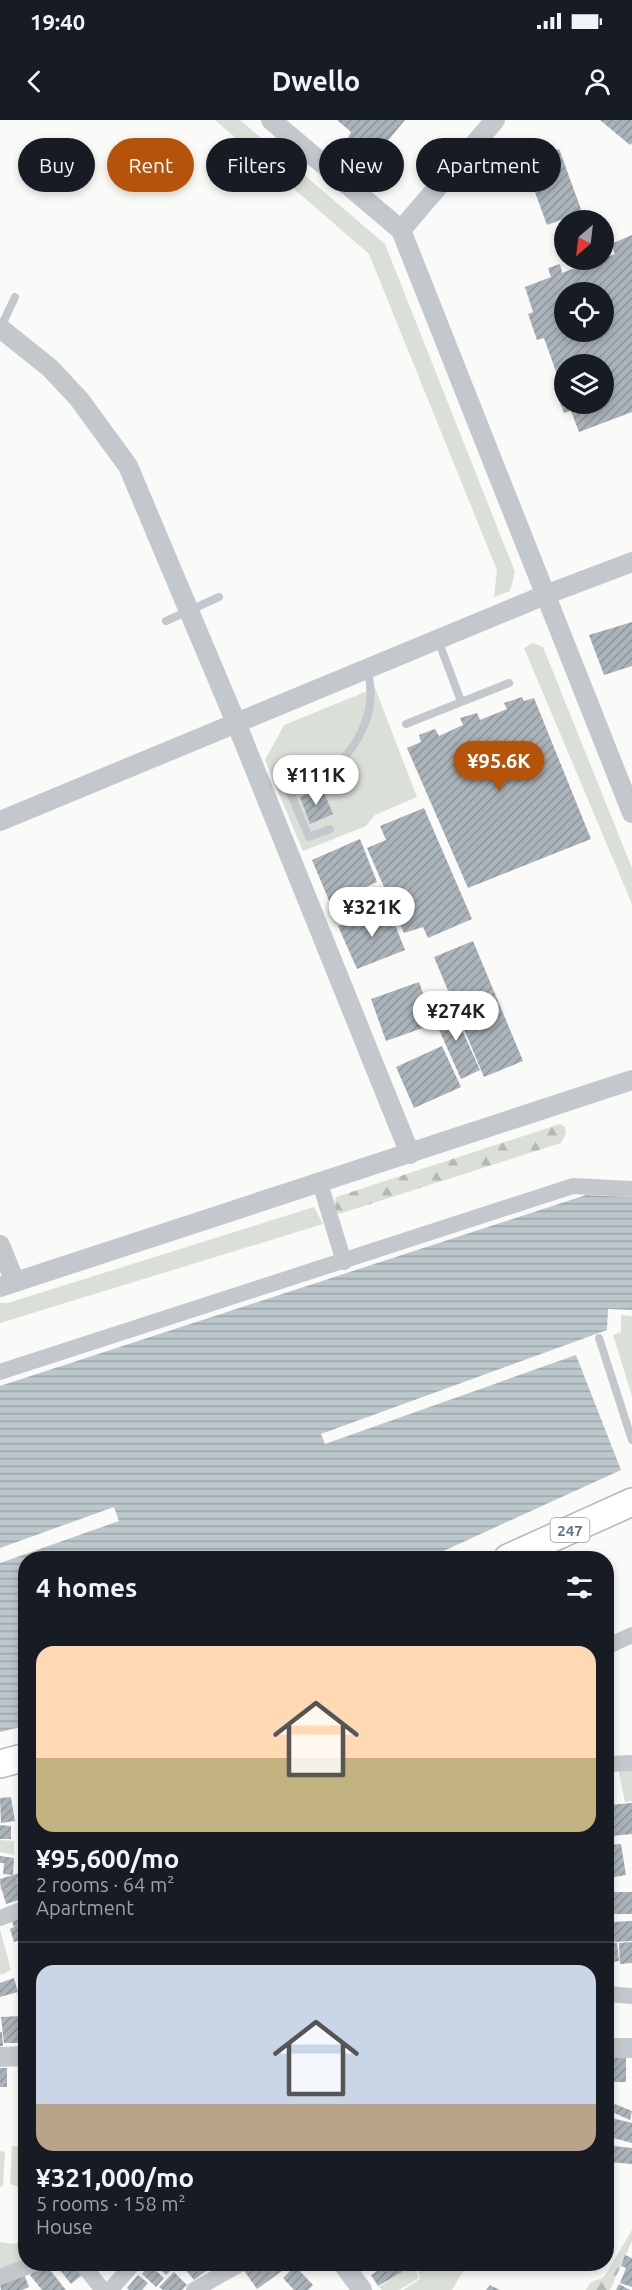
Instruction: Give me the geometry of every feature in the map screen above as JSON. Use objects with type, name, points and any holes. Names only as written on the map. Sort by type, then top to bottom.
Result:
[{"type":"highway","name":"247","points":[[529,1551],[632,1502]]},
{"type":"highway","points":[[0,1764],[18,1759]]},
{"type":"street","points":[[271,120],[401,230],[632,813]]},
{"type":"street","points":[[401,230],[495,120]]},
{"type":"street","points":[[0,328],[50,368],[79,399],[128,466],[147,506],[237,725],[410,1154]]},
{"type":"street","points":[[0,821],[237,725],[545,595],[632,562]]},
{"type":"street","points":[[0,1245],[8,1284],[632,1080]]},
{"type":"street","points":[[320,1183],[344,1262]]},
{"type":"street","points":[[0,1372],[573,1186],[632,1189]]},
{"type":"street","points":[[614,1643],[632,1635]]},
{"type":"street","points":[[614,1763],[632,1762]]},
{"type":"street","points":[[0,1918],[18,1911]]},
{"type":"street","points":[[614,1995],[632,1996]]},
{"type":"street","points":[[614,2048],[632,2048]]},
{"type":"street","points":[[0,2057],[18,2056]]},
{"type":"street","points":[[0,2277],[18,2270]]},
{"type":"street","points":[[88,2271],[103,2290]]},
{"type":"street","points":[[110,2290],[127,2271]]},
{"type":"street","points":[[194,2290],[228,2271]]},
{"type":"street","points":[[348,2271],[362,2290]]},
{"type":"lane","points":[[0,328],[15,297]]},
{"type":"lane","points":[[166,621],[219,597]]},
{"type":"lane","points":[[438,639],[461,701]]},
{"type":"lane","points":[[330,829],[309,837],[288,788],[324,774],[350,750],[358,738],[370,703],[371,684],[367,670]]},
{"type":"lane","points":[[406,724],[509,683]]},
{"type":"lane","points":[[599,1338],[632,1440]]},
{"type":"green space","points":[[215,120],[240,120],[261,138],[236,138]]},
{"type":"green space","points":[[307,177],[319,188],[319,192],[324,192],[385,244],[515,572],[510,591],[494,597],[497,570],[369,254],[298,192],[307,192]]},
{"type":"green space","points":[[533,643],[543,647],[632,868],[632,904],[524,648]]},
{"type":"green space","points":[[375,688],[417,797],[375,815],[366,826],[303,851],[265,760],[284,725]]},
{"type":"green space","points":[[560,1124],[565,1127],[566,1133],[561,1143],[339,1214],[334,1207],[336,1197]]},
{"type":"green space","points":[[314,1207],[323,1224],[0,1323],[0,1303],[8,1303]]},
{"type":"green space","points":[[621,1315],[632,1316],[632,1396],[613,1335],[621,1332]]},
{"type":"green space","points":[[632,1767],[632,1801],[625,1802],[618,1768]]},
{"type":"green space","points":[[0,1840],[14,1841],[14,1855],[0,1852]]},
{"type":"green space","points":[[0,1929],[11,1970],[2,1975],[0,1973]]},
{"type":"green space","points":[[12,2146],[18,2146],[18,2187],[10,2184]]},
{"type":"green space","points":[[0,2151],[5,2152],[3,2186],[0,2187]]},
{"type":"green space","points":[[632,2230],[632,2241],[610,2290],[586,2290],[590,2283],[604,2277],[608,2271],[614,2271],[614,2260]]},
{"type":"green space","points":[[0,2242],[18,2243],[18,2262],[0,2270]]},
{"type":"green space","points":[[403,2271],[416,2271],[419,2278],[399,2290],[382,2290],[379,2287]]},
{"type":"green space","points":[[418,2271],[463,2271],[452,2290],[403,2290],[420,2279]]},
{"type":"shaded area","points":[[586,1195],[632,1197],[632,1310],[608,1309],[607,1330],[321,1434],[325,1444],[576,1355],[621,1470],[443,1551],[34,1551],[119,1521],[114,1507],[0,1548],[0,1386]]},
{"type":"shaded area","points":[[18,1557],[18,1728],[0,1732],[0,1563]]},
{"type":"building","points":[[337,120],[405,120],[390,138],[348,138],[351,132]]},
{"type":"building","points":[[600,120],[632,120],[632,143],[630,145]]},
{"type":"building","points":[[561,154],[581,210],[554,210],[554,222],[547,225],[535,192],[561,192]]},
{"type":"building","points":[[632,235],[632,412],[579,432],[572,414],[614,414],[614,354],[554,354],[554,366],[544,338],[537,340],[528,314],[533,312],[525,287],[551,277],[548,268],[554,266],[554,270],[561,270],[562,273],[570,270],[614,270],[614,243]]},
{"type":"building","points":[[632,622],[632,666],[604,675],[589,635]]},
{"type":"building","points":[[522,697],[524,701],[534,698],[591,839],[468,888],[407,748],[421,742],[419,735],[435,729],[439,736],[463,725],[460,718],[477,713],[480,720],[507,709],[504,703]]},
{"type":"building","points":[[322,788],[333,814],[310,824],[300,797]]},
{"type":"building","points":[[424,808],[472,919],[428,938],[423,927],[404,933],[367,848],[386,840],[380,826]]},
{"type":"building","points":[[360,839],[377,882],[330,903],[312,860]]},
{"type":"building","points":[[388,907],[405,950],[357,969],[338,926]]},
{"type":"building","points":[[473,941],[523,1061],[484,1077],[434,957]]},
{"type":"building","points":[[419,982],[434,1024],[386,1041],[371,999]]},
{"type":"building","points":[[451,1005],[480,1070],[461,1079],[432,1014]]},
{"type":"building","points":[[442,1046],[461,1087],[414,1108],[396,1067]]},
{"type":"building","points":[[11,1797],[15,1821],[1,1823],[0,1798]]},
{"type":"building","points":[[632,1803],[632,1834],[614,1836],[614,1804]]},
{"type":"building","points":[[0,1825],[11,1826],[11,1839],[0,1839]]},
{"type":"building","points":[[621,1844],[626,1875],[614,1877],[614,1845]]},
{"type":"building","points":[[0,1856],[14,1858],[13,1875],[3,1874],[4,1863],[0,1863]]},
{"type":"building","points":[[18,1873],[18,1884],[15,1875],[18,1900],[6,1904],[2,1890],[13,1887],[1,1890],[0,1879]]},
{"type":"building","points":[[614,1892],[632,1892],[632,1914],[614,1914]]},
{"type":"building","points":[[18,1917],[18,1941],[14,1942],[10,1929],[14,1927],[11,1919]]},
{"type":"building","points":[[632,1921],[632,1941],[614,1942],[614,1922]]},
{"type":"building","points":[[632,1942],[632,1963],[620,1964],[619,1943]]},
{"type":"building","points":[[614,1943],[617,1943],[619,1961],[614,1962]]},
{"type":"building","points":[[14,1978],[18,1992],[0,1997],[0,1983]]},
{"type":"building","points":[[18,2016],[18,2043],[4,2043],[1,2017]]},
{"type":"building","points":[[0,2032],[2,2032],[3,2046],[0,2046]]},
{"type":"building","points":[[614,2055],[626,2055],[626,2082],[614,2082]]},
{"type":"building","points":[[0,2068],[7,2068],[7,2087],[0,2087]]},
{"type":"building","points":[[615,2104],[632,2111],[630,2120],[614,2113]]},
{"type":"building","points":[[614,2118],[632,2123],[632,2143],[614,2138]]},
{"type":"building","points":[[614,2146],[632,2148],[632,2164],[614,2162]]},
{"type":"building","points":[[625,2255],[632,2258],[632,2287],[620,2283],[626,2268],[621,2266]]},
{"type":"building","points":[[35,2271],[51,2271],[66,2290],[42,2290],[30,2275]]},
{"type":"building","points":[[61,2271],[79,2271],[82,2275],[71,2284]]},
{"type":"building","points":[[145,2271],[156,2271],[164,2278],[156,2287],[142,2274]]},
{"type":"building","points":[[187,2271],[206,2271],[194,2280]]},
{"type":"building","points":[[244,2271],[282,2271],[257,2289]]},
{"type":"building","points":[[290,2271],[300,2271],[313,2285],[308,2290],[294,2290],[283,2278]]},
{"type":"building","points":[[378,2271],[402,2272],[378,2286],[371,2275]]},
{"type":"building","points":[[174,2272],[187,2285],[182,2290],[163,2290],[159,2287]]},
{"type":"building","points":[[24,2274],[29,2287],[22,2290],[1,2290],[0,2284]]},
{"type":"building","points":[[138,2275],[148,2283],[142,2290],[129,2290],[127,2288]]},
{"type":"building","points":[[619,2284],[630,2290],[616,2290]]},
{"type":"building","points":[[490,2285],[500,2290],[486,2290]]}]
